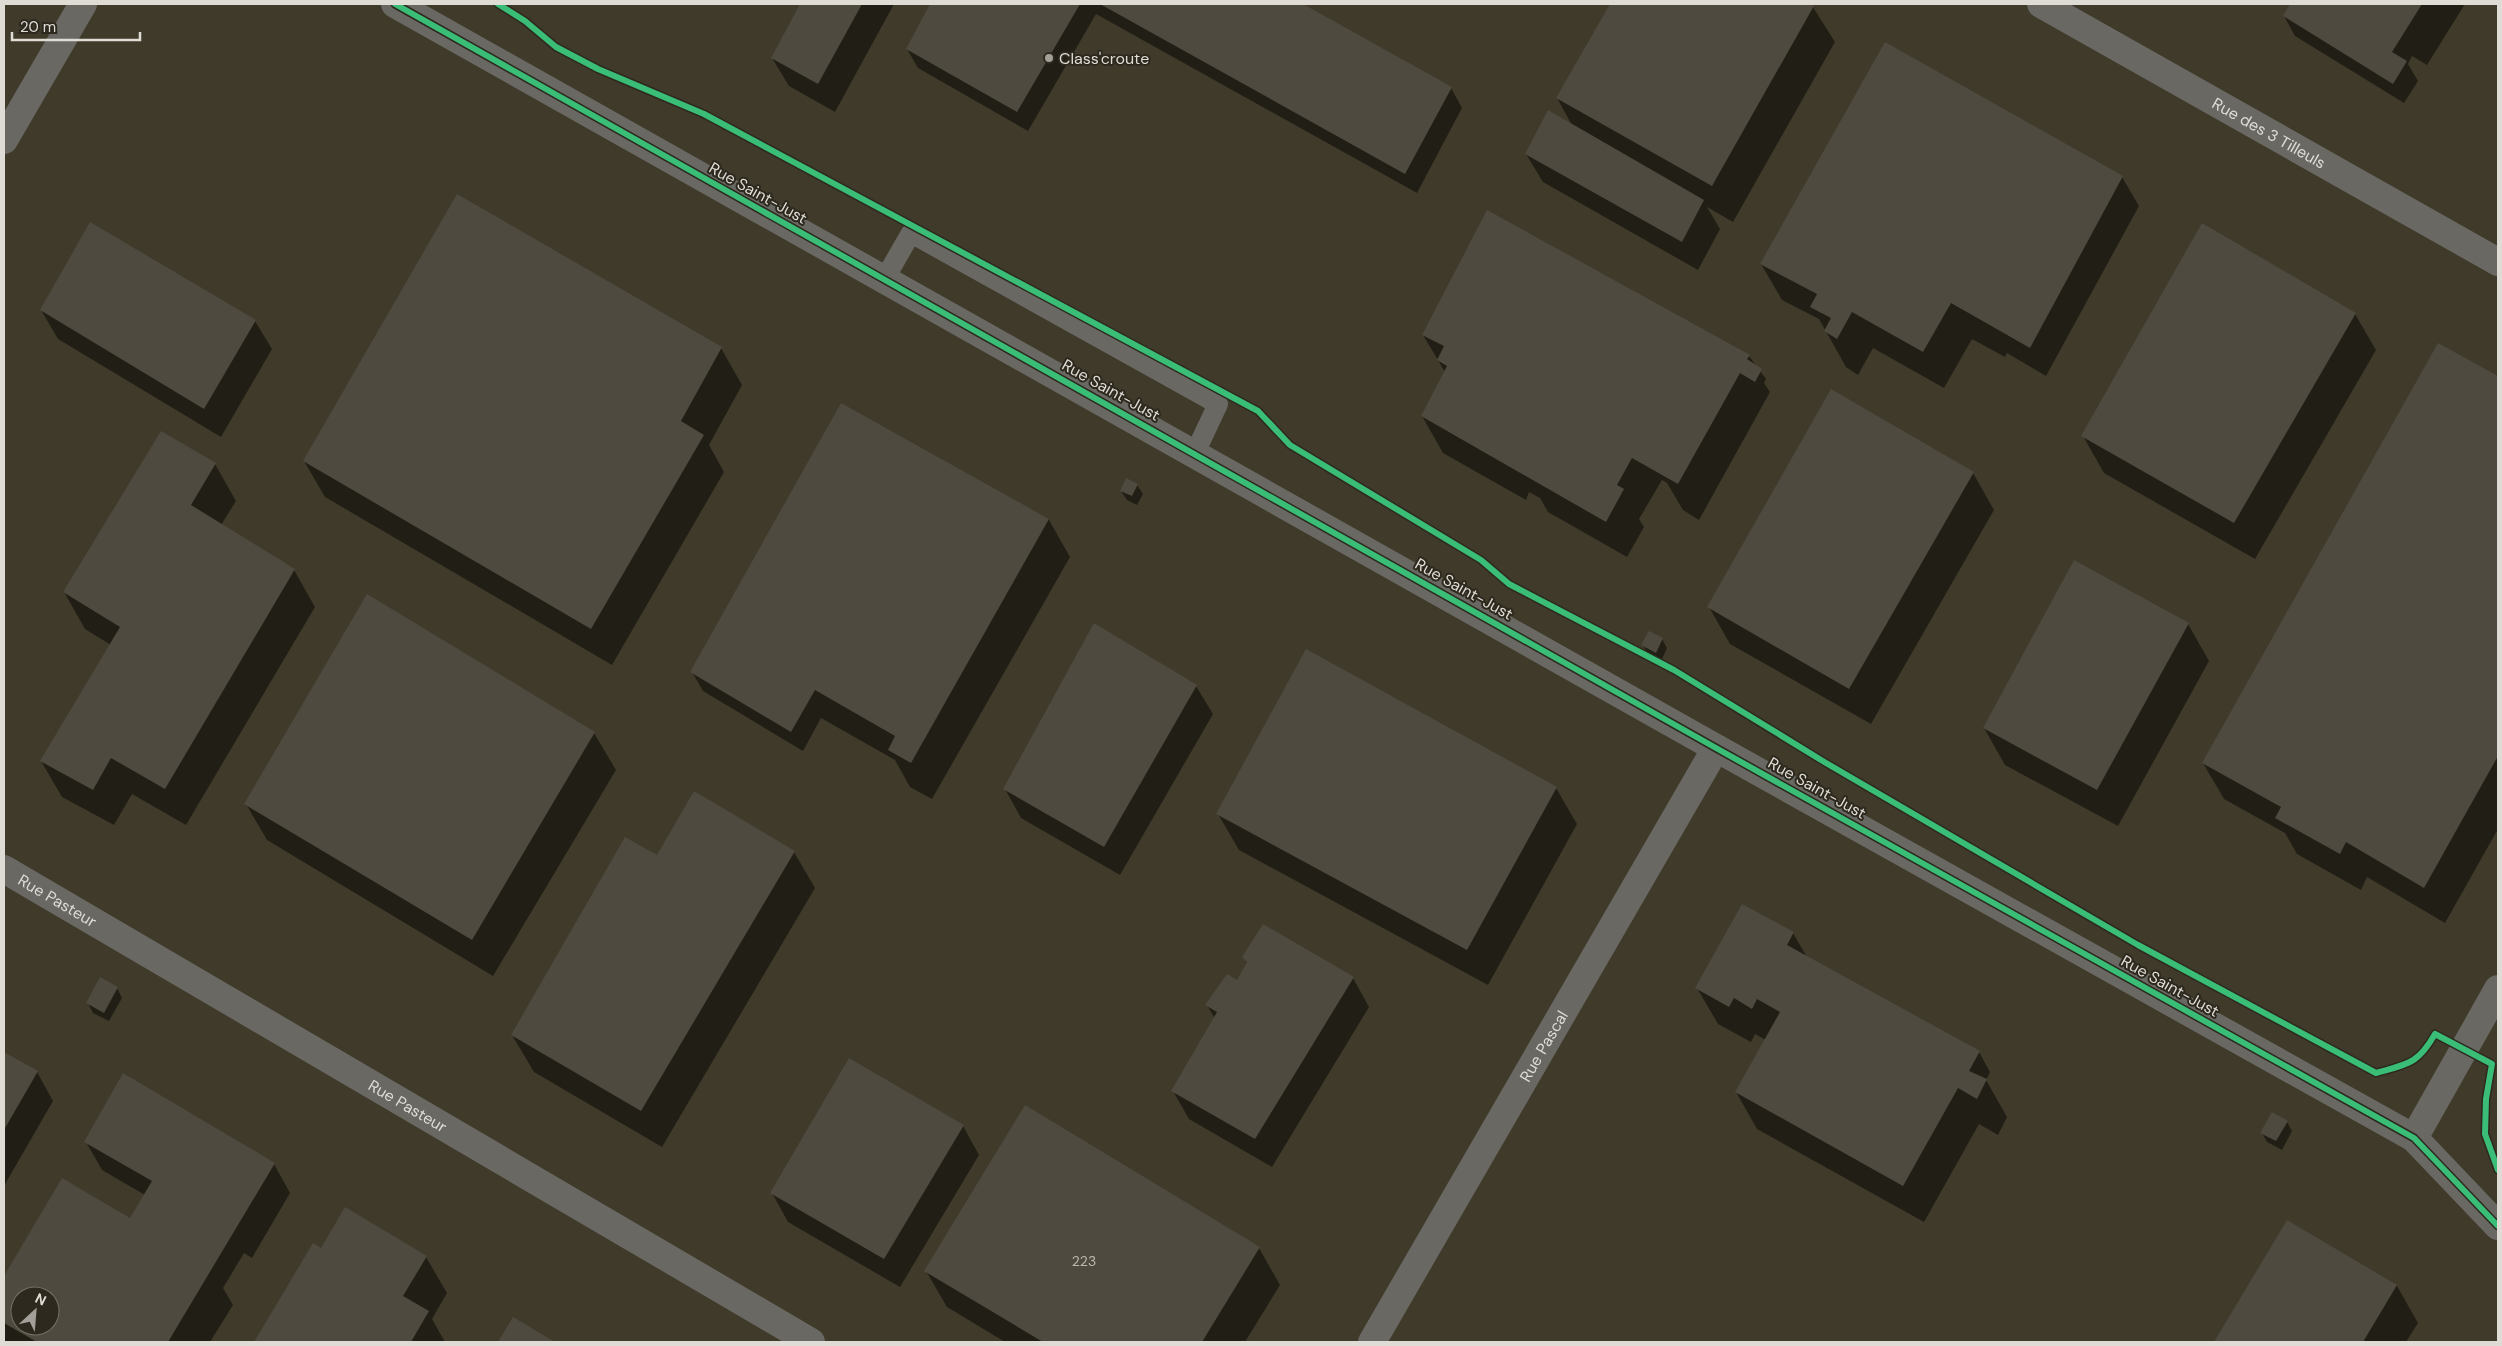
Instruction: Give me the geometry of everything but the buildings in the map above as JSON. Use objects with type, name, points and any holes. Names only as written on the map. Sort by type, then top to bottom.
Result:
[{"type":"street","points":[[4,140],[83,4]]},
{"type":"street","name":"Rue Saint-Just","points":[[395,4],[884,280],[1196,453],[1716,748],[2414,1138],[2498,1226]]},
{"type":"street","name":"Rue des 3 Tilleuls","points":[[2041,4],[2498,262]]},
{"type":"street","name":"Rue Pascal","points":[[1372,1342],[1716,748]]},
{"type":"street","name":"Rue Pasteur","points":[[4,869],[810,1342]]},
{"type":"street","points":[[2414,1138],[2498,989]]},
{"type":"lane","points":[[884,280],[911,233],[1218,404],[1196,453]]},
{"type":"shaded area","points":[[4,4],[2498,4],[2498,1342],[4,1342]]},
{"type":"cycle path","points":[[395,4],[1716,748],[2414,1138],[2498,1226]]},
{"type":"cycle path","points":[[498,4],[525,21],[556,47],[598,69],[704,114],[1258,411],[1290,445],[1481,560],[1509,584],[1674,670],[1826,763],[2138,945],[2376,1073],[2404,1065],[2411,1061],[2423,1051],[2435,1034],[2492,1064],[2486,1099],[2485,1134],[2498,1170]]},
{"type":"place","name":"Class'croute","points":[[1049,58]]}]
